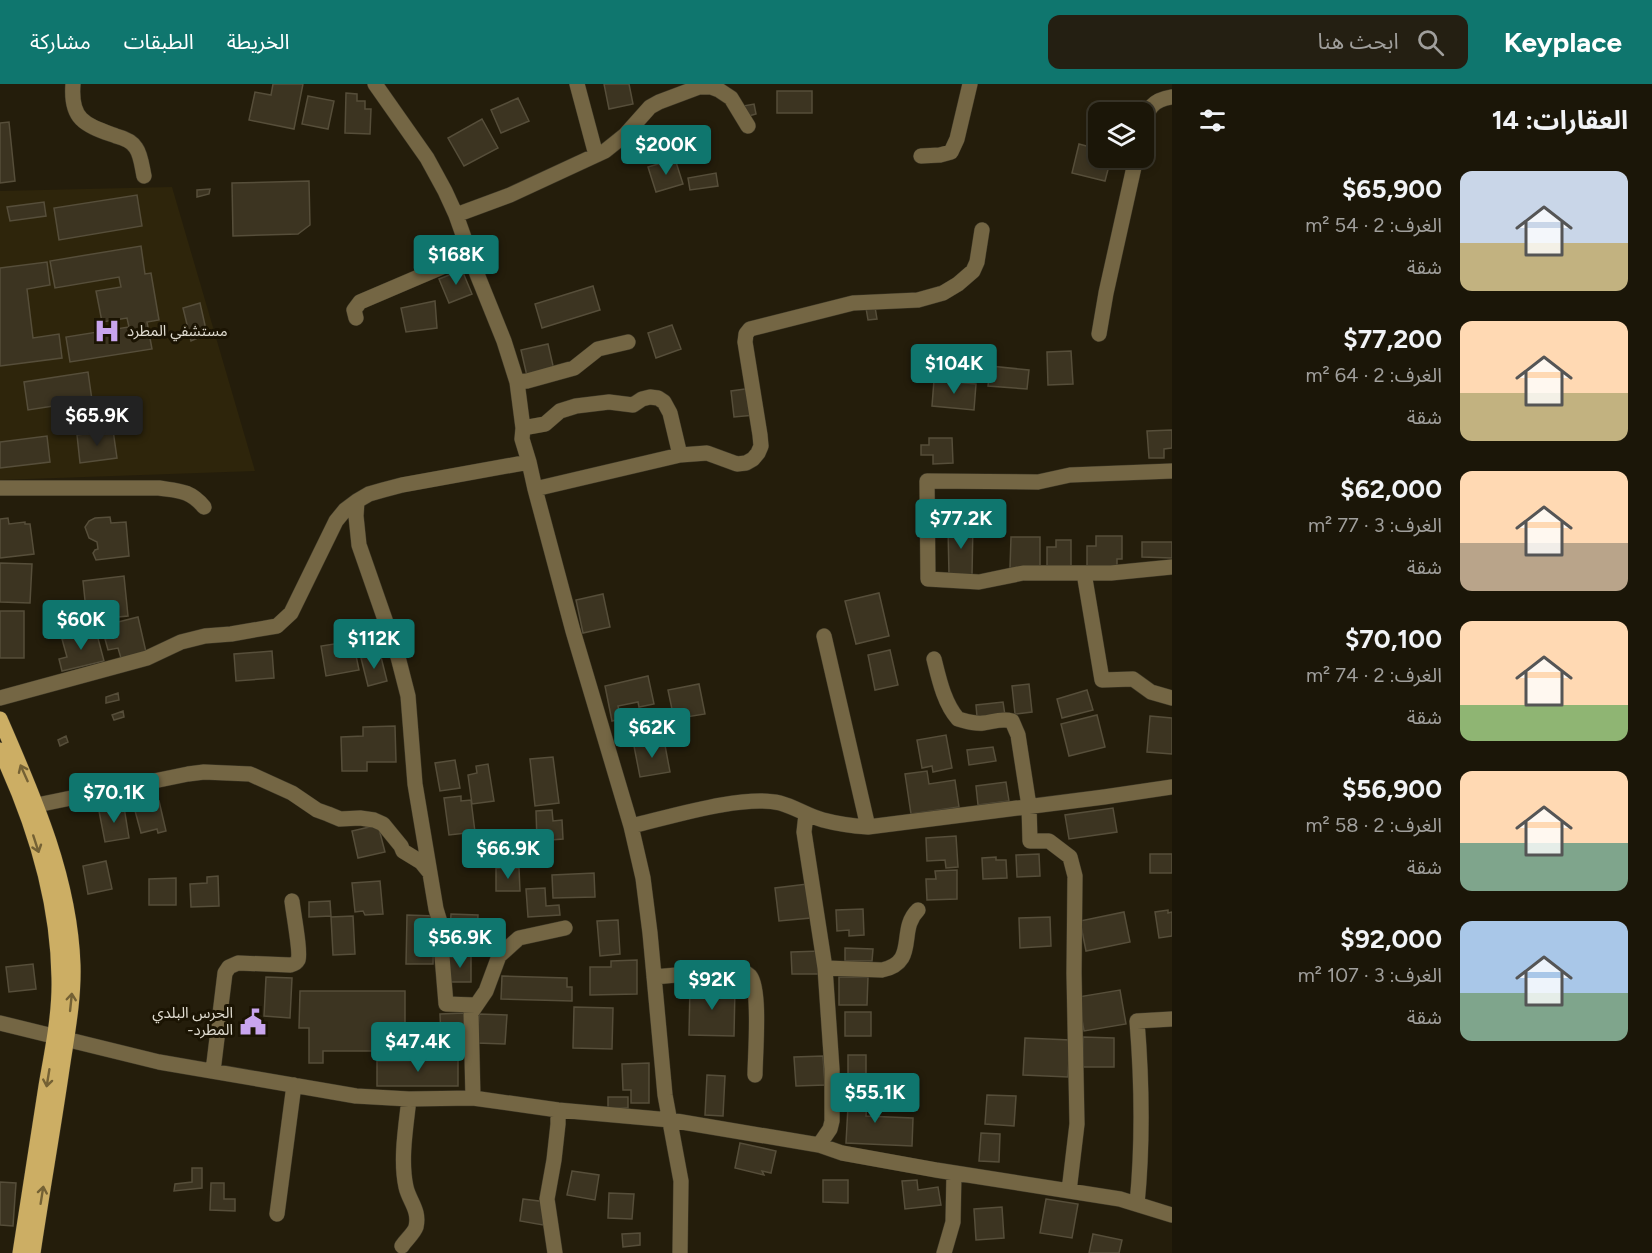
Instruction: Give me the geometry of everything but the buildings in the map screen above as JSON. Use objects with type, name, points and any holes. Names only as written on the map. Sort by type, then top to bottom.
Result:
[{"type":"main road","points":[[0,718],[37,805],[65,900],[73,966],[72,993],[60,1039],[20,1253]]},
{"type":"main road","points":[[0,750],[36,843],[48,883],[56,927],[60,980],[60,1039],[33,1253]]},
{"type":"street","points":[[73,84],[72,93],[77,116],[88,125],[132,143],[138,149],[144,176]]},
{"type":"street","points":[[375,84],[427,158],[445,191],[504,341],[517,382],[523,428],[522,439],[573,631],[632,826],[643,878],[665,1095],[681,1182],[680,1253]]},
{"type":"street","points":[[577,84],[596,155]]},
{"type":"street","points":[[921,156],[951,152],[959,131],[970,84]]},
{"type":"street","points":[[456,215],[510,195],[605,151],[650,108],[659,102],[699,87],[711,87],[731,98],[748,126]]},
{"type":"street","points":[[1154,103],[1172,97]]},
{"type":"street","points":[[1099,334],[1134,168]]},
{"type":"street","points":[[535,489],[680,455],[707,453],[737,464],[753,459],[761,446],[745,342],[746,334],[750,329],[853,303],[918,300],[943,293],[973,271],[977,262],[982,230]]},
{"type":"street","points":[[356,318],[354,310],[360,302],[470,255]]},
{"type":"street","points":[[517,382],[574,368],[598,349],[628,342]]},
{"type":"street","points":[[523,428],[545,424],[560,411],[576,406],[609,402],[633,405],[650,397],[658,398],[664,402],[670,413],[680,455]]},
{"type":"street","points":[[0,698],[147,658],[193,639],[277,626],[291,613],[336,521],[357,501],[369,494],[402,485],[529,462]]},
{"type":"street","points":[[1172,471],[1070,475],[1038,482],[927,481],[928,579],[979,582],[1023,573],[1111,573],[1172,567]]},
{"type":"street","points":[[0,488],[159,488],[181,491],[195,497],[204,507]]},
{"type":"street","points":[[357,501],[359,544],[394,646],[408,696],[415,784],[436,909],[443,932],[442,956],[446,1004],[475,1005]]},
{"type":"street","points":[[1084,573],[1102,681],[1133,679],[1151,692],[1172,698]]},
{"type":"street","points":[[824,636],[868,827]]},
{"type":"street","points":[[934,659],[947,701],[958,719],[974,723],[985,723],[997,719],[1012,721],[1018,735],[1029,806],[1030,841],[1049,841],[1056,846],[1070,857],[1075,876],[1077,1124],[1069,1191]]},
{"type":"street","points":[[37,805],[188,774],[204,772],[250,774],[292,793],[317,810],[340,819],[360,818],[383,824],[403,851],[421,862],[430,873]]},
{"type":"street","points":[[632,826],[708,808],[748,802],[781,803],[822,820],[842,825],[868,827],[1172,787]]},
{"type":"street","points":[[806,814],[805,843],[825,968],[832,1069],[832,1120],[830,1129],[819,1145]]},
{"type":"street","points":[[213,1071],[227,970],[237,963],[290,965],[295,964],[298,960],[292,900]]},
{"type":"street","points":[[825,968],[882,970],[891,968],[899,963],[904,954],[911,920],[918,910]]},
{"type":"street","points":[[473,1098],[471,1013],[486,991],[499,956],[519,938],[565,928]]},
{"type":"street","points":[[654,977],[733,970],[743,971],[749,975],[753,982],[756,1000],[754,1075]]},
{"type":"street","points":[[1137,1204],[1141,1152],[1140,1053],[1137,1022],[1172,1019]]},
{"type":"street","points":[[0,1023],[159,1062],[356,1096],[410,1099],[473,1098],[558,1110],[670,1120],[819,1145],[842,1153],[954,1173],[1120,1199],[1172,1215]]},
{"type":"street","points":[[277,1214],[294,1085]]},
{"type":"street","points":[[402,1246],[416,1228],[416,1209],[406,1188],[404,1162],[410,1099]]},
{"type":"street","points":[[555,1253],[547,1199],[554,1160],[558,1110]]},
{"type":"street","points":[[944,1253],[952,1222],[954,1173]]},
{"type":"shaded area","name":"مستشفي المطرد","points":[[172,187],[255,471],[0,480],[0,191]]},
{"type":"place","name":"مستشفي المطرد","points":[[107,331]]},
{"type":"place","name":"الحرس البلدي -المطرد","points":[[253,1022]]}]
